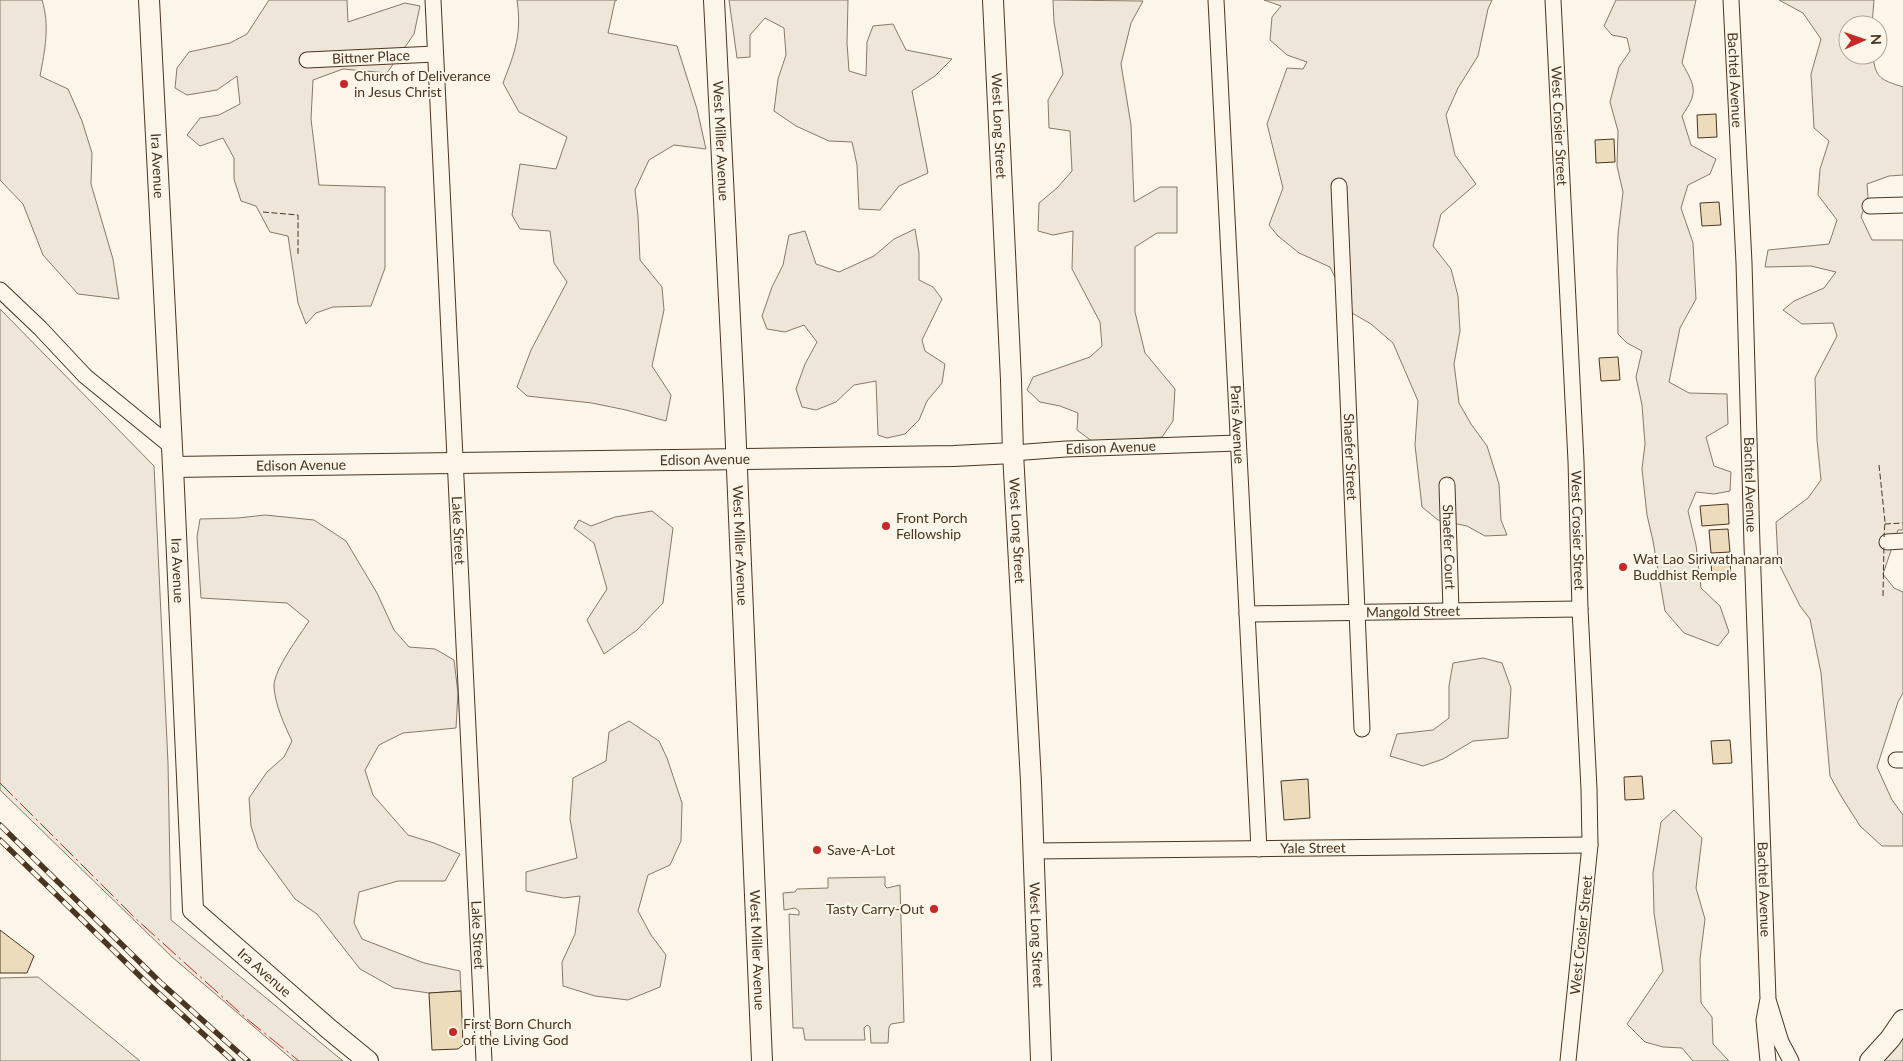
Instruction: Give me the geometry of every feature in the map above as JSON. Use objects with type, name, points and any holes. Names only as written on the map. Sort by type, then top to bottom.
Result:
[{"type":"main road","name":"Ira Avenue","points":[[149,0],[193,910],[368,1061]]},
{"type":"main road","name":"West Miller Avenue","points":[[714,0],[737,460],[762,1061]]},
{"type":"main road","name":"West Long Street","points":[[993,0],[1013,453],[1034,851],[1041,1061]]},
{"type":"main road","name":"Edison Avenue","points":[[173,467],[454,462],[737,460],[954,456],[1013,453]]},
{"type":"main road","points":[[1870,1061],[1890,1039],[1903,1020]]},
{"type":"street","name":"Lake Street","points":[[433,0],[484,1061]]},
{"type":"street","name":"Paris Avenue","points":[[1216,0],[1258,849]]},
{"type":"street","name":"West Crosier Street","points":[[1553,0],[1576,461],[1590,844],[1568,1061]]},
{"type":"street","name":"Bachtel Avenue","points":[[1731,0],[1744,263],[1752,565],[1768,999],[1764,1020],[1768,1061]]},
{"type":"street","name":"Bittner Place","points":[[307,60],[435,54]]},
{"type":"street","name":"Shaefer Street","points":[[1339,186],[1362,729]]},
{"type":"street","points":[[1870,206],[1903,205]]},
{"type":"street","points":[[0,290],[40,328],[85,376],[172,447]]},
{"type":"street","name":"Edison Avenue","points":[[1013,453],[1066,449],[1238,443]]},
{"type":"street","name":"Shaefer Court","points":[[1447,485],[1451,610]]},
{"type":"street","points":[[1887,542],[1903,541]]},
{"type":"street","name":"Mangold Street","points":[[1247,614],[1580,609]]},
{"type":"street","name":"Yale Street","points":[[1034,851],[1590,844]]},
{"type":"street","name":"Bachtel Avenue","points":[[1768,999],[1781,1042],[1790,1061]]},
{"type":"shaded area","points":[[0,0],[42,0],[46,28],[40,76],[68,89],[82,121],[92,153],[91,184],[113,259],[119,299],[78,294],[43,255],[23,204],[0,180]]},
{"type":"shaded area","points":[[269,0],[347,0],[348,22],[405,3],[420,6],[414,34],[387,73],[343,69],[313,80],[311,119],[319,185],[385,187],[385,268],[371,306],[333,307],[316,313],[306,324],[298,303],[288,236],[270,232],[256,206],[241,201],[234,179],[234,158],[223,138],[200,146],[187,135],[200,118],[219,115],[240,104],[237,76],[217,90],[187,95],[175,88],[177,68],[189,52],[230,43],[247,34]]},
{"type":"shaded area","points":[[517,0],[617,0],[615,1],[608,33],[677,46],[697,109],[706,149],[674,145],[649,160],[635,190],[640,260],[662,287],[664,310],[652,366],[671,395],[666,421],[592,403],[527,396],[517,387],[531,350],[567,282],[554,263],[550,231],[520,229],[512,215],[520,164],[556,169],[567,137],[519,112],[503,83],[511,62],[518,33]]},
{"type":"shaded area","points":[[729,0],[848,0],[847,43],[849,71],[866,76],[867,42],[873,26],[893,24],[906,50],[952,59],[935,76],[912,91],[928,173],[899,186],[880,210],[859,209],[857,165],[852,142],[829,141],[796,126],[774,111],[778,79],[786,55],[784,28],[765,18],[750,35],[750,57],[737,58]]},
{"type":"shaded area","points":[[1053,0],[1143,1],[1131,23],[1121,64],[1131,125],[1134,202],[1160,187],[1177,187],[1177,233],[1157,233],[1135,247],[1135,312],[1145,353],[1175,389],[1173,421],[1162,437],[1093,442],[1077,430],[1078,413],[1060,406],[1040,402],[1027,390],[1033,377],[1090,357],[1102,346],[1100,322],[1072,269],[1073,231],[1053,235],[1038,231],[1039,203],[1057,188],[1072,171],[1070,131],[1049,128],[1048,100],[1063,74],[1054,22]]},
{"type":"shaded area","points":[[1264,0],[1492,0],[1488,9],[1478,56],[1458,88],[1446,115],[1455,155],[1476,184],[1441,214],[1433,246],[1451,269],[1458,296],[1460,331],[1454,364],[1459,403],[1487,446],[1499,484],[1501,520],[1507,535],[1485,536],[1467,526],[1438,520],[1422,507],[1415,445],[1418,401],[1393,343],[1371,324],[1352,313],[1330,267],[1299,253],[1278,236],[1269,225],[1283,188],[1267,124],[1287,68],[1303,69],[1307,62],[1287,55],[1270,40],[1272,17],[1281,6]]},
{"type":"shaded area","points":[[1616,0],[1696,0],[1682,63],[1690,78],[1693,95],[1682,116],[1691,145],[1716,159],[1710,174],[1688,185],[1681,208],[1693,243],[1696,299],[1680,328],[1669,382],[1689,393],[1727,394],[1728,424],[1706,437],[1714,466],[1731,472],[1730,491],[1714,494],[1696,492],[1688,511],[1696,545],[1701,588],[1720,606],[1729,632],[1718,646],[1684,633],[1665,611],[1647,515],[1642,469],[1645,444],[1642,405],[1636,377],[1642,351],[1627,343],[1618,334],[1618,234],[1623,192],[1617,166],[1618,131],[1610,102],[1619,67],[1630,51],[1627,38],[1612,35],[1604,26]]},
{"type":"shaded area","points":[[1779,0],[1874,0],[1873,15],[1838,15],[1838,65],[1875,65],[1881,77],[1903,87],[1903,175],[1889,176],[1867,184],[1868,197],[1861,217],[1872,240],[1903,240],[1903,530],[1898,530],[1883,574],[1894,588],[1903,592],[1903,693],[1898,702],[1877,767],[1892,800],[1903,815],[1903,846],[1882,846],[1860,826],[1830,776],[1821,673],[1810,619],[1800,606],[1778,562],[1776,522],[1808,498],[1821,480],[1817,440],[1815,378],[1837,336],[1833,323],[1802,324],[1783,310],[1794,301],[1824,288],[1836,272],[1811,266],[1765,267],[1768,250],[1829,244],[1837,220],[1818,195],[1820,169],[1829,141],[1814,128],[1811,74],[1821,39],[1803,13]]},
{"type":"shaded area","points":[[915,229],[919,253],[919,280],[933,287],[942,299],[922,340],[925,351],[945,364],[942,383],[927,401],[919,420],[905,434],[887,438],[878,435],[876,381],[854,385],[836,402],[816,410],[802,407],[796,389],[805,364],[817,342],[804,325],[785,332],[767,329],[762,316],[772,287],[783,265],[789,235],[805,231],[816,264],[839,272],[874,256],[894,239]]},
{"type":"shaded area","points":[[0,309],[154,466],[168,763],[171,920],[343,1061],[294,1061],[172,957],[0,790]]},
{"type":"shaded area","points":[[652,511],[673,528],[663,603],[637,630],[604,654],[587,620],[607,589],[594,543],[574,528],[579,520],[591,526],[615,517]]},
{"type":"shaded area","points":[[265,515],[314,520],[346,541],[377,593],[394,630],[409,647],[435,649],[454,660],[458,693],[456,728],[403,733],[379,745],[365,770],[373,795],[408,835],[460,854],[445,881],[398,881],[359,892],[354,923],[362,939],[424,963],[460,971],[461,991],[429,993],[394,988],[360,969],[317,914],[295,899],[258,848],[251,826],[249,798],[267,772],[284,757],[292,741],[276,700],[275,679],[288,652],[309,621],[287,603],[201,598],[197,537],[200,519]]},
{"type":"shaded area","points":[[1483,658],[1502,663],[1511,688],[1508,738],[1473,741],[1443,759],[1423,766],[1390,756],[1397,734],[1433,730],[1449,718],[1449,686],[1453,663]]},
{"type":"shaded area","points":[[629,721],[659,741],[667,758],[682,803],[681,841],[670,865],[648,875],[638,911],[651,935],[666,955],[660,987],[628,1000],[595,996],[563,986],[562,962],[575,934],[580,896],[564,898],[526,891],[526,872],[577,858],[570,819],[573,778],[606,761],[609,732]]},
{"type":"shaded area","points":[[1674,810],[1702,838],[1696,888],[1705,919],[1700,959],[1701,1003],[1712,1017],[1713,1044],[1729,1061],[1693,1061],[1682,1048],[1663,1047],[1645,1042],[1627,1024],[1663,971],[1654,913],[1653,873],[1661,822]]},
{"type":"shaded area","points":[[885,877],[885,886],[887,888],[900,885],[904,1022],[891,1024],[889,1027],[888,1043],[871,1043],[870,1027],[867,1025],[864,1028],[865,1040],[805,1040],[803,1028],[793,1028],[789,914],[799,915],[799,911],[795,908],[784,910],[783,893],[795,892],[797,889],[828,888],[828,878]]},
{"type":"shaded area","points":[[38,977],[140,1061],[0,1061],[0,978]]},
{"type":"shaded area","points":[[1903,1029],[1903,1061],[1875,1061]]},
{"type":"building","points":[[1716,114],[1717,137],[1698,138],[1697,115]]},
{"type":"building","points":[[1614,139],[1615,162],[1596,163],[1595,140]]},
{"type":"building","points":[[1719,202],[1721,225],[1702,226],[1700,203]]},
{"type":"building","points":[[1618,357],[1620,380],[1601,381],[1599,358]]},
{"type":"building","points":[[1728,504],[1729,524],[1702,526],[1700,506]]},
{"type":"building","points":[[1728,529],[1730,552],[1711,553],[1709,530]]},
{"type":"building","points":[[1730,557],[1731,580],[1712,581],[1711,558]]},
{"type":"building","points":[[1730,740],[1732,763],[1713,764],[1711,741]]},
{"type":"building","points":[[1642,776],[1644,799],[1625,800],[1624,777]]},
{"type":"building","points":[[1308,779],[1310,818],[1284,820],[1281,781]]},
{"type":"building","points":[[0,930],[34,956],[27,973],[0,973]]},
{"type":"building","points":[[461,991],[463,1045],[458,1049],[432,1050],[429,993]]},
{"type":"railway","points":[[0,825],[160,982],[248,1061]]},
{"type":"railway","points":[[0,840],[145,981],[233,1061]]},
{"type":"fence","points":[[263,212],[298,215],[298,254]]},
{"type":"fence","points":[[1879,465],[1885,522],[1884,537]]},
{"type":"fence","points":[[1885,524],[1903,523]]},
{"type":"fence","points":[[1883,596],[1884,545]]},
{"type":"power","points":[[0,783],[135,918],[247,1019],[299,1061]]},
{"type":"place","name":"Church of Deliverance in Jesus Christ","points":[[344,84]]},
{"type":"place","name":"Front Porch Fellowship","points":[[886,526]]},
{"type":"place","name":"Wat Lao Siriwathanaram Buddhist Remple","points":[[1623,567]]},
{"type":"place","name":"Save-A-Lot","points":[[817,850]]},
{"type":"place","name":"Tasty Carry-Out","points":[[934,909]]},
{"type":"place","name":"First Born Church of the Living God","points":[[453,1032]]}]
